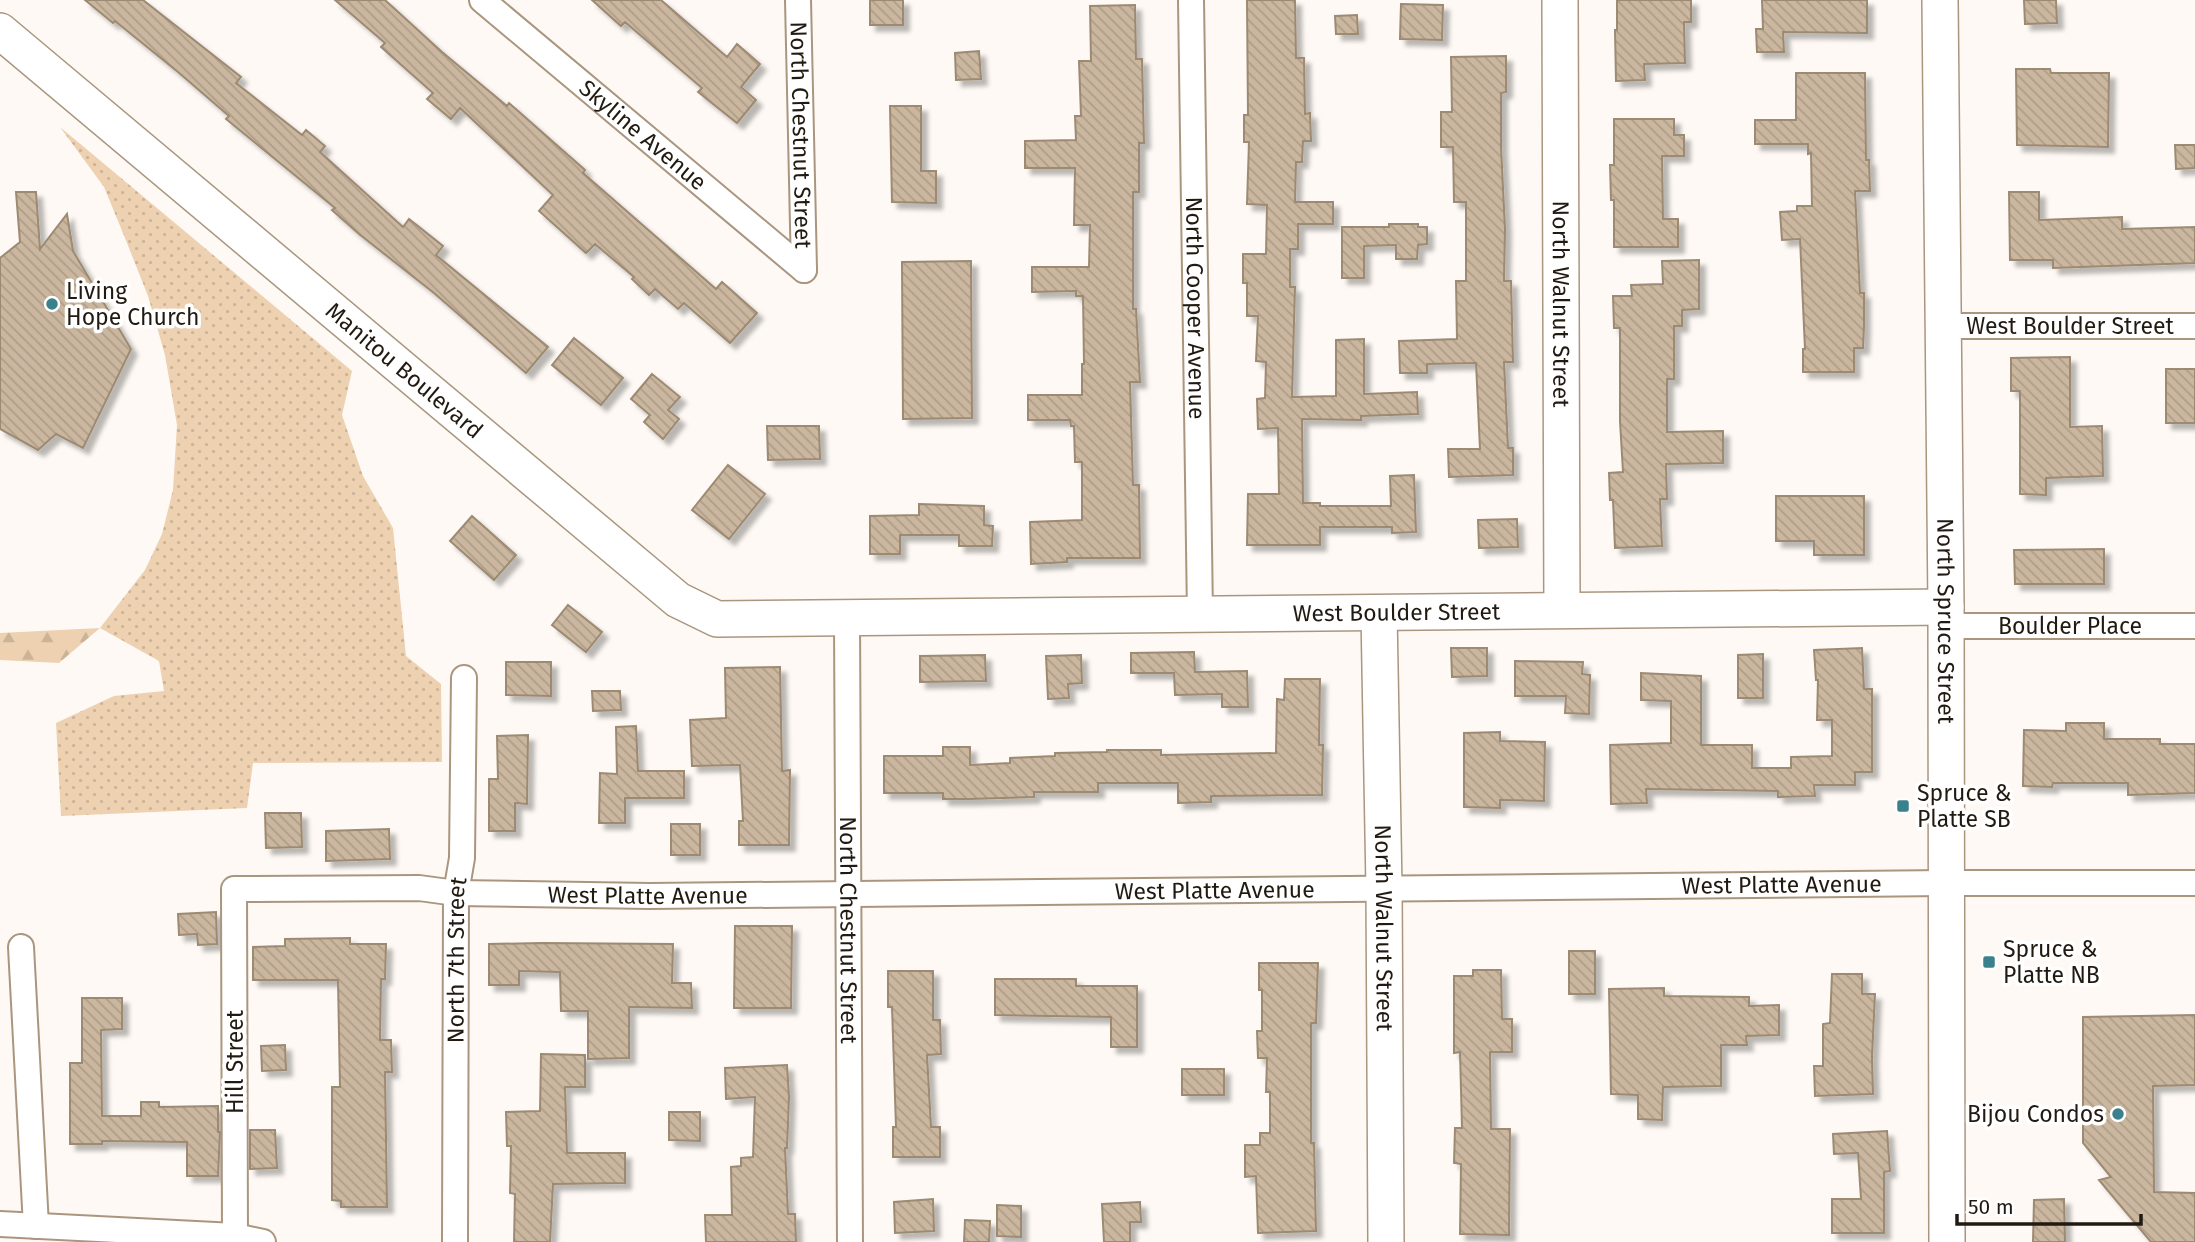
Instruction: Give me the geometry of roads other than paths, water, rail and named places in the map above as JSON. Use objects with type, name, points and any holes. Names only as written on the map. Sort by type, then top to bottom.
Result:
[{"type":"street","name":"Skyline Avenue","points":[[482,0],[804,270]]},
{"type":"street","name":"North Chestnut Street","points":[[798,0],[804,270]]},
{"type":"street","name":"North Cooper Avenue","points":[[1191,0],[1200,614]]},
{"type":"street","name":"North Walnut Street","points":[[1560,0],[1562,610]]},
{"type":"street","name":"North Spruce Street","points":[[1940,0],[1944,326],[1947,1242]]},
{"type":"street","name":"Manitou Boulevard","points":[[0,31],[678,600],[717,619],[847,618]]},
{"type":"street","name":"West Boulder Street","points":[[1944,326],[2195,326]]},
{"type":"street","name":"West Boulder Street","points":[[847,618],[1562,610],[1945,616]]},
{"type":"street","name":"North Walnut Street","points":[[1379,613],[1386,1242]]},
{"type":"street","name":"Boulder Place","points":[[1945,616],[2195,626]]},
{"type":"street","name":"North Chestnut Street","points":[[847,618],[850,1242]]},
{"type":"street","name":"North 7th Street","points":[[456,1242],[456,893],[462,858],[464,678]]},
{"type":"street","name":"West Platte Avenue","points":[[234,889],[419,888],[456,893],[650,896],[1945,883],[2195,883]]},
{"type":"street","name":"Hill Street","points":[[234,889],[235,1236]]},
{"type":"street","points":[[21,947],[36,1226]]},
{"type":"street","points":[[0,1224],[235,1236],[263,1242]]},
{"type":"place","name":"Living Hope Church","points":[[52,304]]},
{"type":"place","name":"Spruce & Platte SB","points":[[1903,806]]},
{"type":"place","name":"Spruce & Platte NB","points":[[1989,962]]},
{"type":"place","name":"Bijou Condos","points":[[2118,1114]]}]
